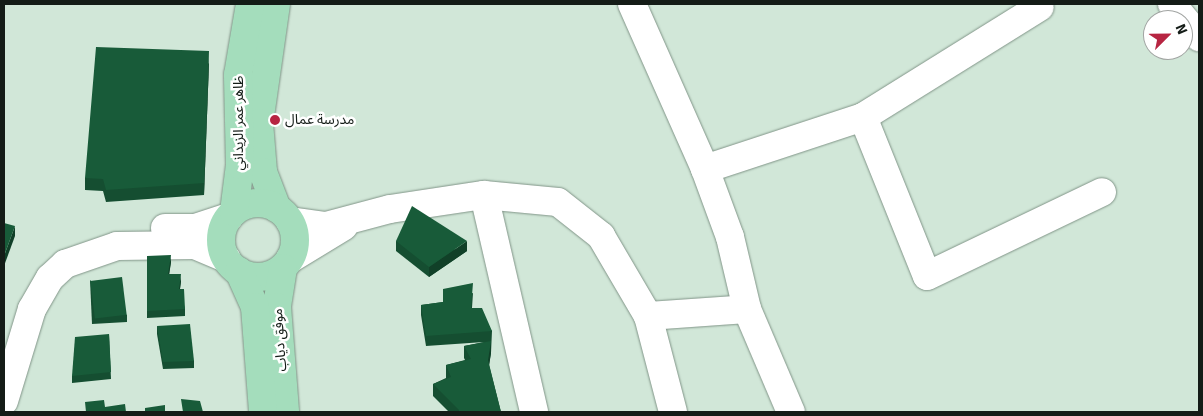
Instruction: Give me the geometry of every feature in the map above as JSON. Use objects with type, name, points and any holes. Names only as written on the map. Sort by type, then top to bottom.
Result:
[{"type":"main road","name":"ظاهر عمر الزيداني","points":[[232,215],[240,165],[238,74],[250,4]]},
{"type":"main road","name":"ظاهر عمر الزيداني","points":[[276,4],[258,123],[263,172],[284,214]]},
{"type":"main road","points":[[255,203],[284,214],[295,238],[286,264],[260,277],[232,265],[222,232],[232,215],[255,203]]},
{"type":"main road","name":"موفق دياب","points":[[285,412],[277,307],[286,264]]},
{"type":"main road","name":"موفق دياب","points":[[232,265],[255,307],[263,412]]},
{"type":"street","points":[[632,4],[705,169],[730,237],[747,309],[790,412]]},
{"type":"street","points":[[1172,4],[1199,37]]},
{"type":"street","points":[[705,169],[863,117],[1040,7]]},
{"type":"street","points":[[863,117],[927,276],[1102,192]]},
{"type":"street","points":[[284,214],[326,226],[358,217],[484,195],[558,202],[601,236],[648,316],[673,412]]},
{"type":"street","points":[[484,195],[534,412]]},
{"type":"street","points":[[4,348],[28,279],[57,249],[112,230],[195,228],[232,215]]},
{"type":"street","points":[[286,264],[358,217]]},
{"type":"street","points":[[4,401],[32,309],[50,278],[65,264],[117,246],[195,245],[232,265]]},
{"type":"street","points":[[648,316],[747,309]]},
{"type":"building","points":[[96,47],[209,51],[204,183],[106,190],[103,179],[85,178]]},
{"type":"building","points":[[412,206],[467,241],[429,267],[396,241]]},
{"type":"building","points":[[4,223],[15,226],[4,256]]},
{"type":"building","points":[[171,255],[168,274],[181,274],[179,289],[184,289],[185,309],[147,311],[147,256]]},
{"type":"building","points":[[122,277],[127,315],[95,319],[90,281]]},
{"type":"building","points":[[473,283],[471,308],[482,308],[492,331],[426,336],[421,305],[443,302],[443,289]]},
{"type":"building","points":[[190,324],[194,361],[163,362],[157,326]]},
{"type":"building","points":[[109,334],[111,372],[72,376],[75,337]]},
{"type":"building","points":[[491,341],[488,360],[501,412],[459,412],[433,384],[451,377],[446,365],[471,359],[464,346]]},
{"type":"building","points":[[181,399],[200,401],[203,412],[183,412]]},
{"type":"building","points":[[104,400],[105,407],[125,404],[126,412],[86,412],[85,402]]},
{"type":"building","points":[[165,405],[165,412],[145,412],[145,408]]},
{"type":"place","name":"مدرسة عمال","points":[[275,120]]}]
